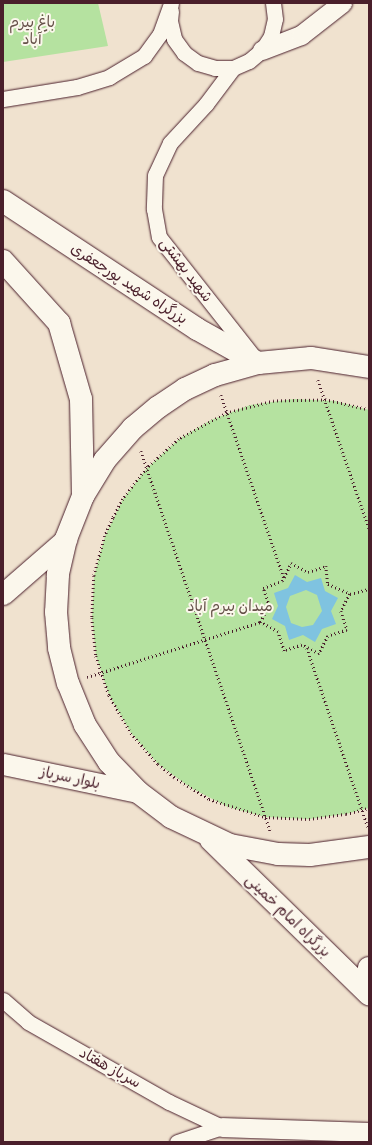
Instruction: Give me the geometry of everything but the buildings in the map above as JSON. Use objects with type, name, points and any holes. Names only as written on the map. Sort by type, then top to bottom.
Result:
[{"type":"highway","name":"بزرگراه شهید پورجعفری","points":[[3,201],[197,329],[258,363]]},
{"type":"highway","points":[[3,261],[58,323],[81,399],[83,496]]},
{"type":"highway","points":[[369,367],[311,358],[258,363],[215,376],[185,389],[133,428],[105,460],[83,496],[66,539],[58,575],[56,612],[59,648],[68,684],[85,725],[109,762],[138,792],[171,817],[207,836],[236,846],[278,854],[310,856],[369,847]]},
{"type":"highway","name":"بزرگراه امام خمینی","points":[[207,836],[369,994]]},
{"type":"highway","points":[[369,968],[367,981],[369,990]]},
{"type":"main road","points":[[3,594],[66,539]]},
{"type":"main road","name":"بلوار سرباز","points":[[3,764],[138,792]]},
{"type":"street","points":[[171,4],[170,22],[174,39],[184,53],[198,63],[215,68],[233,68],[249,61],[262,50],[271,36],[275,19],[273,3]]},
{"type":"street","points":[[262,50],[301,35],[342,3]]},
{"type":"street","points":[[3,99],[77,87],[109,77],[144,56],[160,34],[171,4]]},
{"type":"street","name":"شهید بهشتی","points":[[233,68],[206,104],[170,143],[155,175],[154,208],[159,237],[258,363]]},
{"type":"street","name":"سرباز هفتاد","points":[[3,1000],[28,1022],[169,1102],[222,1127]]},
{"type":"street","points":[[177,1142],[222,1127],[369,1132]]},
{"type":"path","points":[[311,358],[369,528]]},
{"type":"path","points":[[215,376],[284,578]]},
{"type":"path","points":[[369,410],[326,400],[274,401],[227,413],[179,439],[146,468],[123,499],[113,518],[105,536],[94,576],[92,618],[101,673],[120,716],[131,733],[158,764],[209,798],[265,817],[309,819],[369,808]]},
{"type":"path","points":[[133,428],[278,854]]},
{"type":"path","points":[[68,684],[260,622],[269,606],[263,588],[282,581],[291,563],[308,572],[326,566],[328,584],[350,594],[369,589]]},
{"type":"path","points":[[260,622],[278,632],[284,651],[302,645],[318,654],[328,636],[347,630],[341,612],[350,594]]},
{"type":"path","points":[[307,648],[369,829]]},
{"type":"green space","name":"باغ بیرم آباد","points":[[3,3],[98,3],[108,46],[3,62]]},
{"type":"green space","name":"میدان بیرم آباد","points":[[294,399],[335,401],[369,410],[369,808],[346,814],[309,819],[265,817],[228,807],[191,788],[158,764],[131,733],[109,695],[96,656],[92,618],[94,576],[105,536],[123,499],[147,468],[179,439],[211,420],[250,405]]},
{"type":"water","points":[[295,575],[307,582],[321,578],[325,591],[338,598],[331,611],[336,624],[322,629],[315,642],[303,635],[289,640],[285,626],[272,619],[278,606],[274,593],[288,588]],"holes":[[[306,590],[317,595],[322,611],[313,625],[302,627],[291,623],[286,607],[290,596]]]}]
